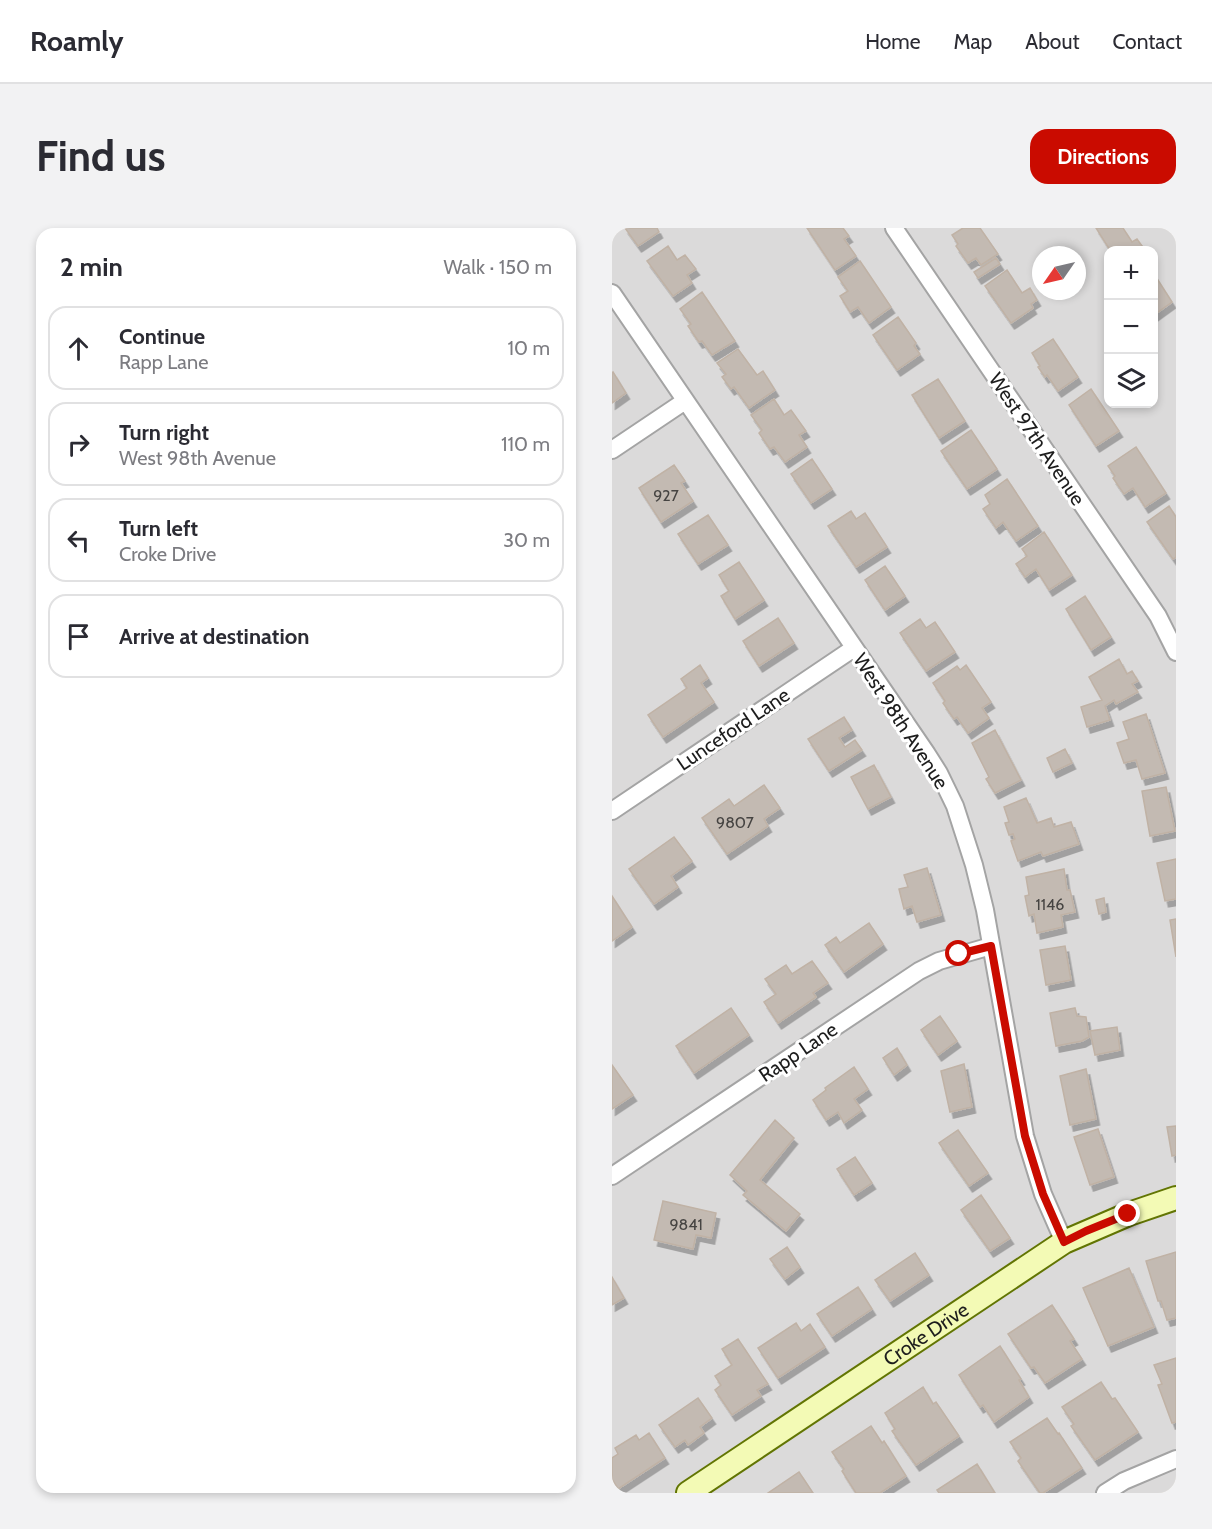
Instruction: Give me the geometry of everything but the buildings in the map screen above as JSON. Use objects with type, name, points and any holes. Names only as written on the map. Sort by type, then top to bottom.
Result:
[{"type":"street","name":"West 97th Avenue","points":[[894,228],[1158,616],[1176,652]]},
{"type":"street","name":"West 98th Avenue","points":[[612,293],[927,754],[955,806],[974,865],[1025,1136],[1043,1194],[1064,1242]]},
{"type":"street","points":[[612,450],[686,401]]},
{"type":"street","name":"Lunceford Lane","points":[[612,811],[854,648]]},
{"type":"street","name":"Rapp Lane","points":[[612,1176],[919,971],[939,961],[991,946]]},
{"type":"street","name":"Croke Drive","points":[[688,1493],[1064,1242],[1128,1214],[1176,1198]]},
{"type":"street","points":[[1105,1493],[1176,1459]]},
{"type":"shaded area","points":[[612,228],[1176,228],[1176,1493],[612,1493]]},
{"type":"route","points":[[959,954],[991,946],[1025,1136],[1043,1194],[1064,1242],[1128,1214]]}]
